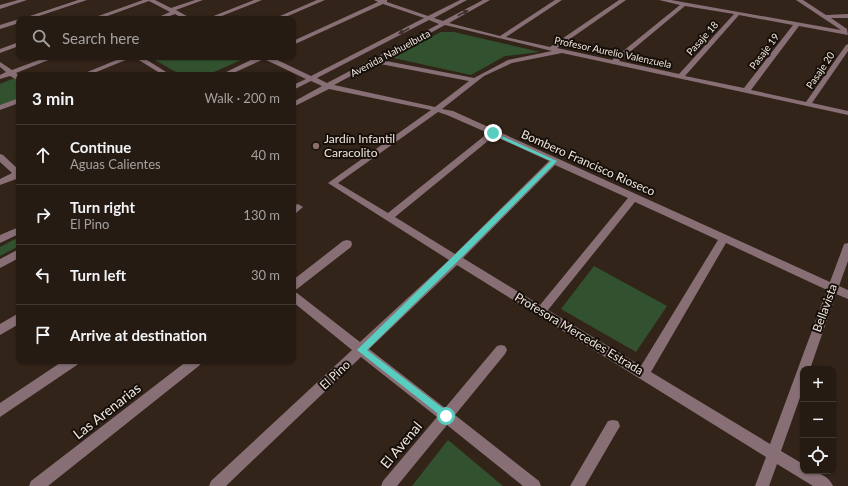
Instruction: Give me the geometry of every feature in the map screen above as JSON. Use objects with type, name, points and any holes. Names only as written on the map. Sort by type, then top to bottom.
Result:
[{"type":"street","points":[[0,7],[24,0]]},
{"type":"street","points":[[33,16],[84,0]]},
{"type":"street","points":[[102,16],[150,0],[183,16]]},
{"type":"street","points":[[163,16],[200,0]]},
{"type":"street","points":[[217,16],[259,0]]},
{"type":"street","points":[[283,16],[322,0]]},
{"type":"street","name":"Avenida Nahuelbuta","points":[[296,86],[464,0]]},
{"type":"street","name":"Avenida Nahuelbuta","points":[[296,103],[487,0]]},
{"type":"street","points":[[501,38],[558,0]]},
{"type":"street","points":[[551,49],[623,0]]},
{"type":"street","points":[[662,0],[722,8],[738,13],[848,32]]},
{"type":"street","points":[[799,0],[848,32]]},
{"type":"street","points":[[296,42],[382,1]]},
{"type":"street","name":"Profesor Aurelio Valenzuela","points":[[382,1],[443,24],[501,38],[848,113]]},
{"type":"street","points":[[613,63],[684,4]]},
{"type":"street","name":"Pasaje 18","points":[[680,77],[738,13]]},
{"type":"street","points":[[825,17],[848,16]]},
{"type":"street","points":[[0,27],[16,22]]},
{"type":"street","name":"Pasaje 19","points":[[746,91],[797,24]]},
{"type":"street","points":[[0,51],[16,45]]},
{"type":"street","name":"Pasaje 20","points":[[808,104],[848,46]]},
{"type":"street","points":[[437,109],[474,80],[510,61],[562,51]]},
{"type":"street","points":[[0,77],[45,60]]},
{"type":"street","points":[[92,72],[122,60]]},
{"type":"street","points":[[142,60],[163,72]]},
{"type":"street","points":[[230,72],[256,60]]},
{"type":"street","name":"Bombero Francisco Rioseco","points":[[272,60],[327,86],[437,109],[493,133],[848,295]]},
{"type":"street","points":[[375,60],[474,80]]},
{"type":"street","points":[[0,64],[16,77]]},
{"type":"street","points":[[0,108],[16,101]]},
{"type":"street","name":"Profesora Mercedes Estrada","points":[[437,109],[332,183],[826,486]]},
{"type":"street","points":[[388,218],[493,133]]},
{"type":"street","points":[[0,157],[16,171]]},
{"type":"street","name":"El Pino","points":[[216,486],[456,259],[554,161]]},
{"type":"street","points":[[0,182],[16,175]]},
{"type":"street","points":[[541,311],[634,197]]},
{"type":"street","points":[[0,239],[16,231]]},
{"type":"street","points":[[643,374],[724,238]]},
{"type":"street","points":[[296,284],[347,244]]},
{"type":"street","name":"Bellavista","points":[[804,366],[848,247]]},
{"type":"street","points":[[0,264],[16,256]]},
{"type":"street","points":[[296,298],[534,486]]},
{"type":"street","points":[[0,330],[16,320]]},
{"type":"street","name":"El Avenal","points":[[388,486],[501,350]]},
{"type":"street","points":[[0,411],[69,364]]},
{"type":"street","name":"Las Arenarias","points":[[36,486],[192,364]]},
{"type":"street","name":"Bellavista","points":[[762,486],[800,379]]},
{"type":"street","points":[[577,486],[613,426]]},
{"type":"green space","points":[[441,32],[454,32],[540,52],[505,56],[471,75],[389,57]]},
{"type":"green space","points":[[155,60],[241,60],[214,72],[176,72]]},
{"type":"green space","points":[[16,77],[16,101],[0,108],[0,84]]},
{"type":"green space","points":[[16,239],[16,248],[0,256],[0,247]]},
{"type":"green space","points":[[594,266],[667,306],[636,352],[561,309]]},
{"type":"green space","points":[[448,440],[503,486],[412,486]]},
{"type":"place","name":"Jardín Infantil Caracolito","points":[[316,146]]},
{"type":"route","points":[[446,416],[361,350],[456,259],[554,161],[493,133]]}]
